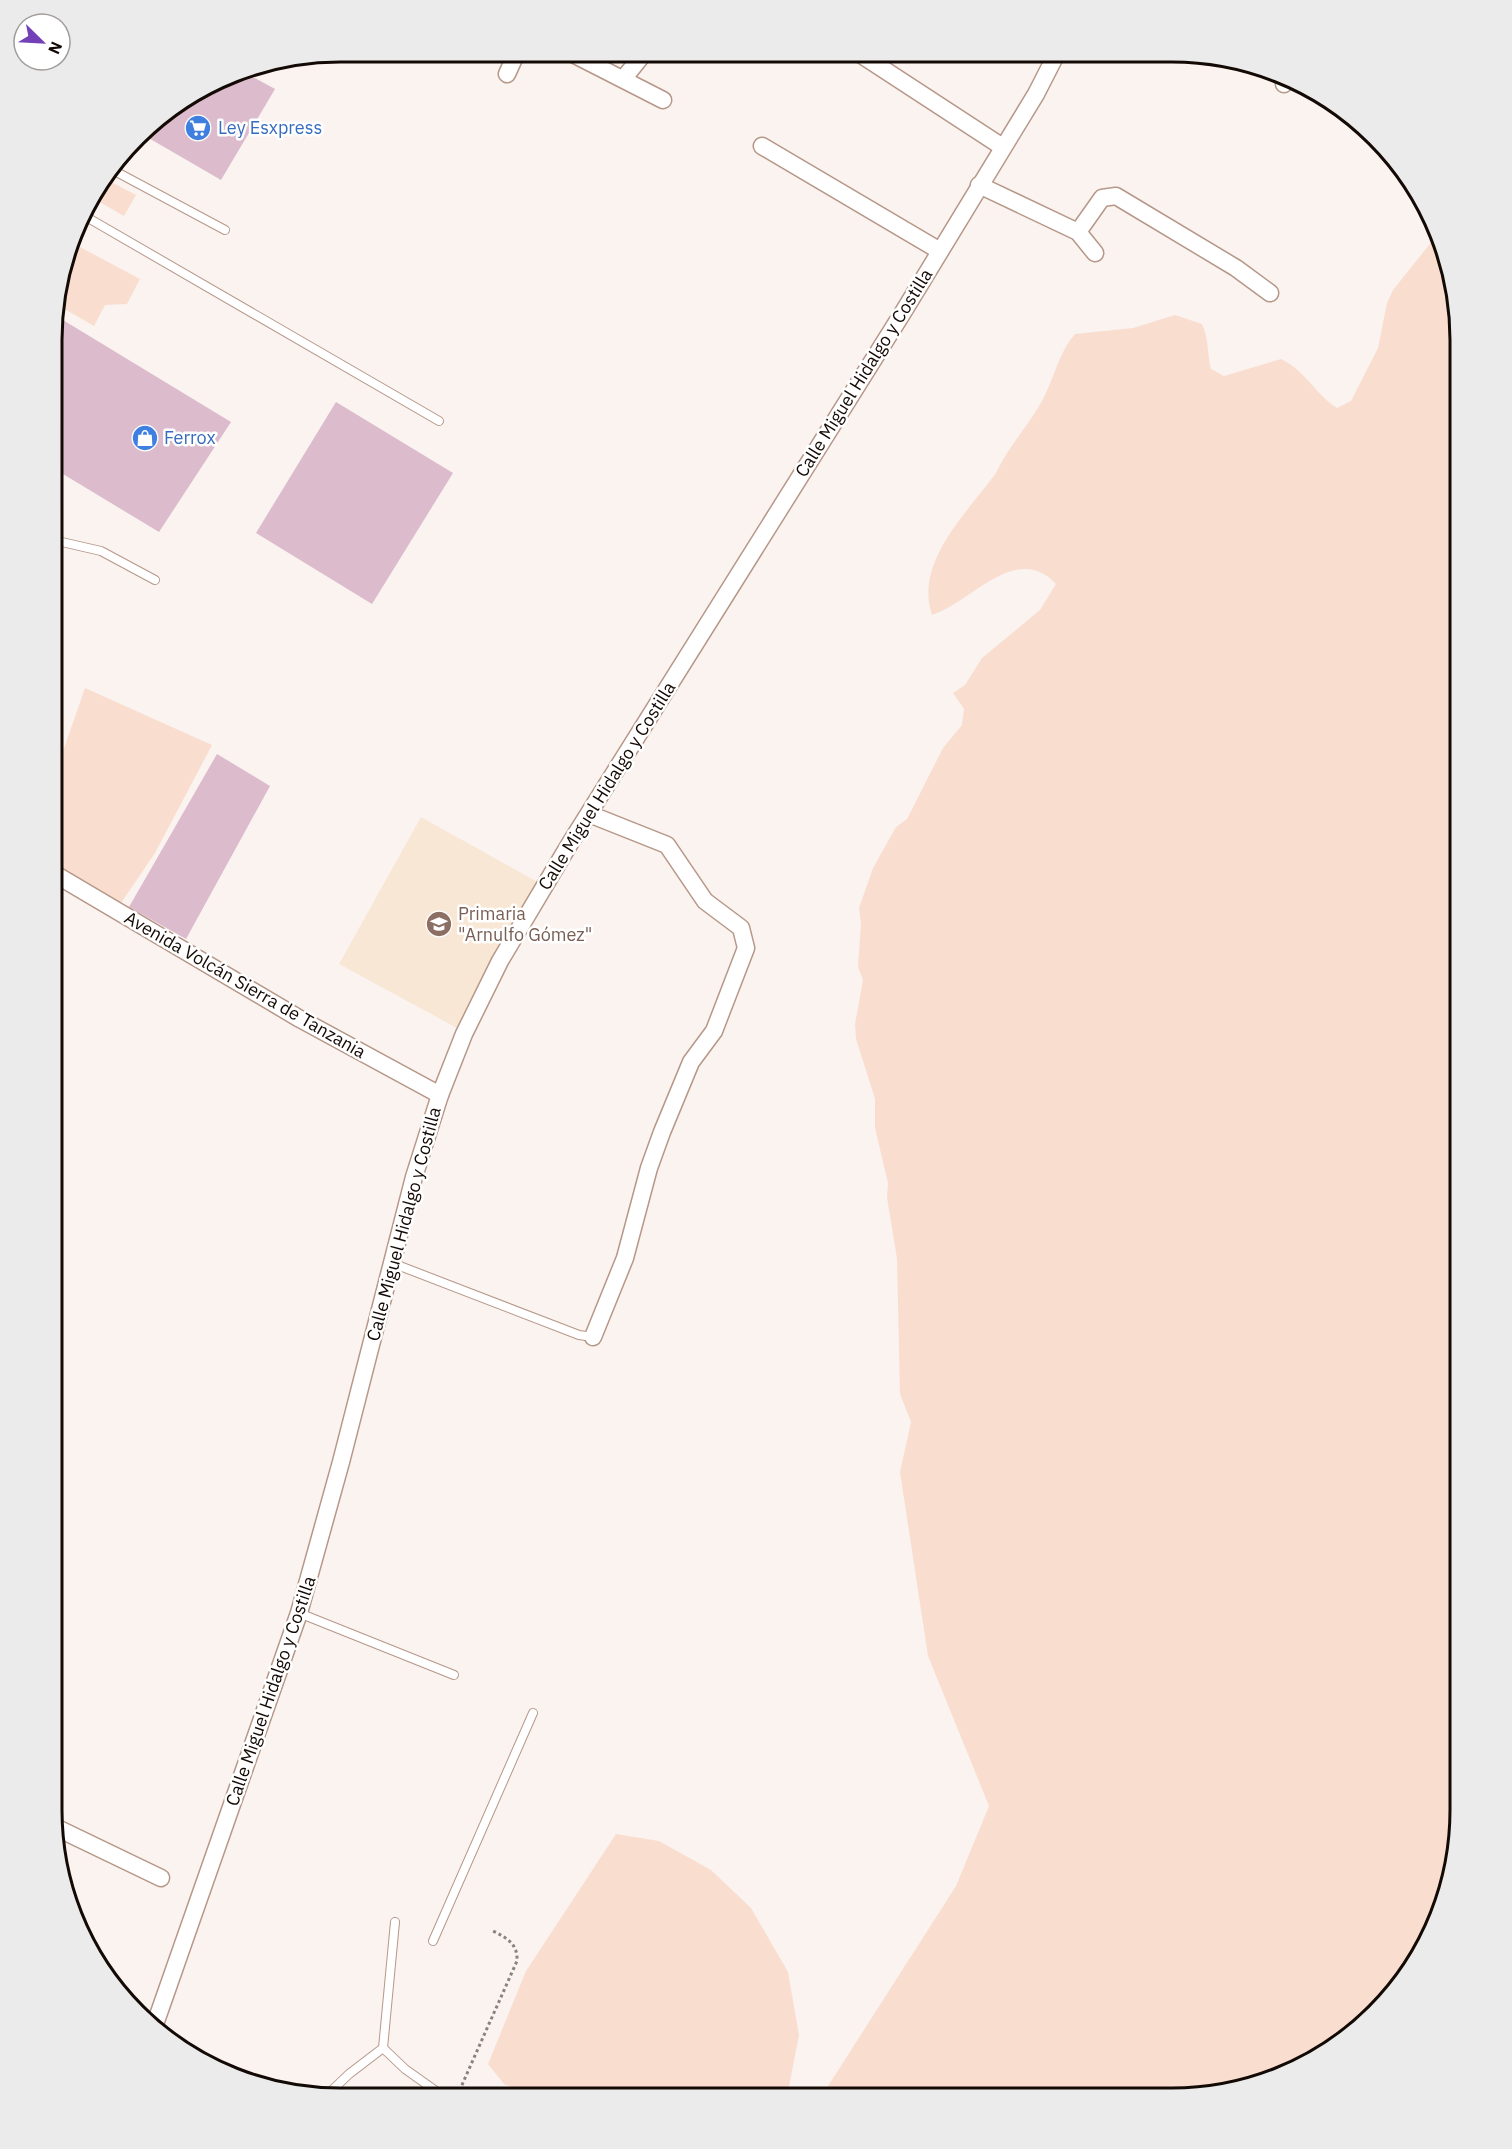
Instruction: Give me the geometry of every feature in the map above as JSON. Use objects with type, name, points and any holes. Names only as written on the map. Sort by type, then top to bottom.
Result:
[{"type":"street","points":[[507,74],[512,62]]},
{"type":"street","points":[[590,62],[663,100]]},
{"type":"street","points":[[624,78],[637,62]]},
{"type":"street","points":[[871,62],[1001,146]]},
{"type":"street","name":"Calle Miguel Hidalgo y Costilla","points":[[157,2019],[299,1613],[341,1462],[414,1177],[440,1095],[464,1034],[500,961],[940,251],[1001,146],[1036,94],[1052,62]]},
{"type":"street","points":[[762,146],[940,251]]},
{"type":"street","points":[[979,185],[1078,232],[1095,253]]},
{"type":"street","points":[[1078,232],[1102,198],[1116,196],[1236,268],[1269,293]]},
{"type":"street","points":[[589,814],[667,844],[705,901],[741,928],[746,948],[714,1030],[691,1062],[662,1132],[649,1168],[625,1258],[593,1337]]},
{"type":"street","name":"Avenida Volcán Sierra de Tanzania","points":[[62,879],[300,1019],[440,1095]]},
{"type":"street","points":[[62,1831],[160,1878]]},
{"type":"lane","points":[[117,173],[225,230]]},
{"type":"lane","points":[[89,218],[440,421]]},
{"type":"lane","points":[[62,542],[101,551],[155,580]]},
{"type":"lane","points":[[392,1263],[579,1335],[593,1337]]},
{"type":"lane","points":[[299,1613],[454,1675]]},
{"type":"lane","points":[[433,1941],[533,1713]]},
{"type":"lane","points":[[335,2088],[383,2048],[395,1922]]},
{"type":"lane","points":[[383,2048],[405,2069],[432,2088]]},
{"type":"path","points":[[461,2088],[517,1961],[515,1947],[510,1940],[494,1931]]},
{"type":"shaded area","points":[[111,181],[136,195],[124,216],[98,201]]},
{"type":"shaded area","points":[[1432,241],[1445,285],[1450,321],[1450,1828],[1445,1864],[1436,1899],[1422,1933],[1404,1964],[1382,1993],[1356,2019],[1312,2050],[1262,2073],[1227,2082],[1173,2088],[827,2088],[956,1886],[989,1806],[928,1656],[900,1472],[911,1422],[900,1394],[897,1259],[887,1197],[888,1183],[875,1128],[875,1099],[856,1039],[855,1024],[863,980],[858,967],[861,923],[859,908],[873,868],[896,827],[907,819],[943,748],[962,725],[964,709],[953,693],[965,685],[982,658],[1040,610],[1056,584],[1041,572],[1025,569],[1009,572],[932,615],[928,595],[930,576],[946,539],[996,473],[1006,454],[1042,401],[1061,357],[1075,334],[1133,328],[1175,315],[1202,324],[1211,369],[1224,376],[1281,359],[1297,369],[1322,396],[1337,408],[1351,401],[1378,348],[1387,303],[1393,290]]},
{"type":"shaded area","points":[[78,244],[140,279],[127,304],[105,305],[94,326],[63,308],[71,267]]},
{"type":"shaded area","points":[[85,688],[212,745],[155,853],[121,903],[62,871],[62,754]]},
{"type":"shaded area","name":"Primaria \"Arnulfo Gómez\"","points":[[421,817],[541,884],[457,1028],[339,964]]},
{"type":"shaded area","points":[[616,1834],[659,1841],[711,1870],[751,1908],[788,1972],[799,2035],[789,2088],[513,2088],[504,2084],[488,2064],[526,1971]]},
{"type":"building","name":"Ley Esxpress","points":[[251,76],[275,89],[221,180],[148,138],[185,108],[216,90]]},
{"type":"building","points":[[62,320],[231,422],[159,532],[62,473]]},
{"type":"building","points":[[336,402],[453,473],[372,604],[256,533]]},
{"type":"building","points":[[217,754],[270,786],[186,939],[129,907]]},
{"type":"place","name":"Ley Esxpress","points":[[198,128]]},
{"type":"place","name":"Ferrox","points":[[145,438]]},
{"type":"place","name":"Primaria \"Arnulfo Gómez\"","points":[[439,924]]}]
